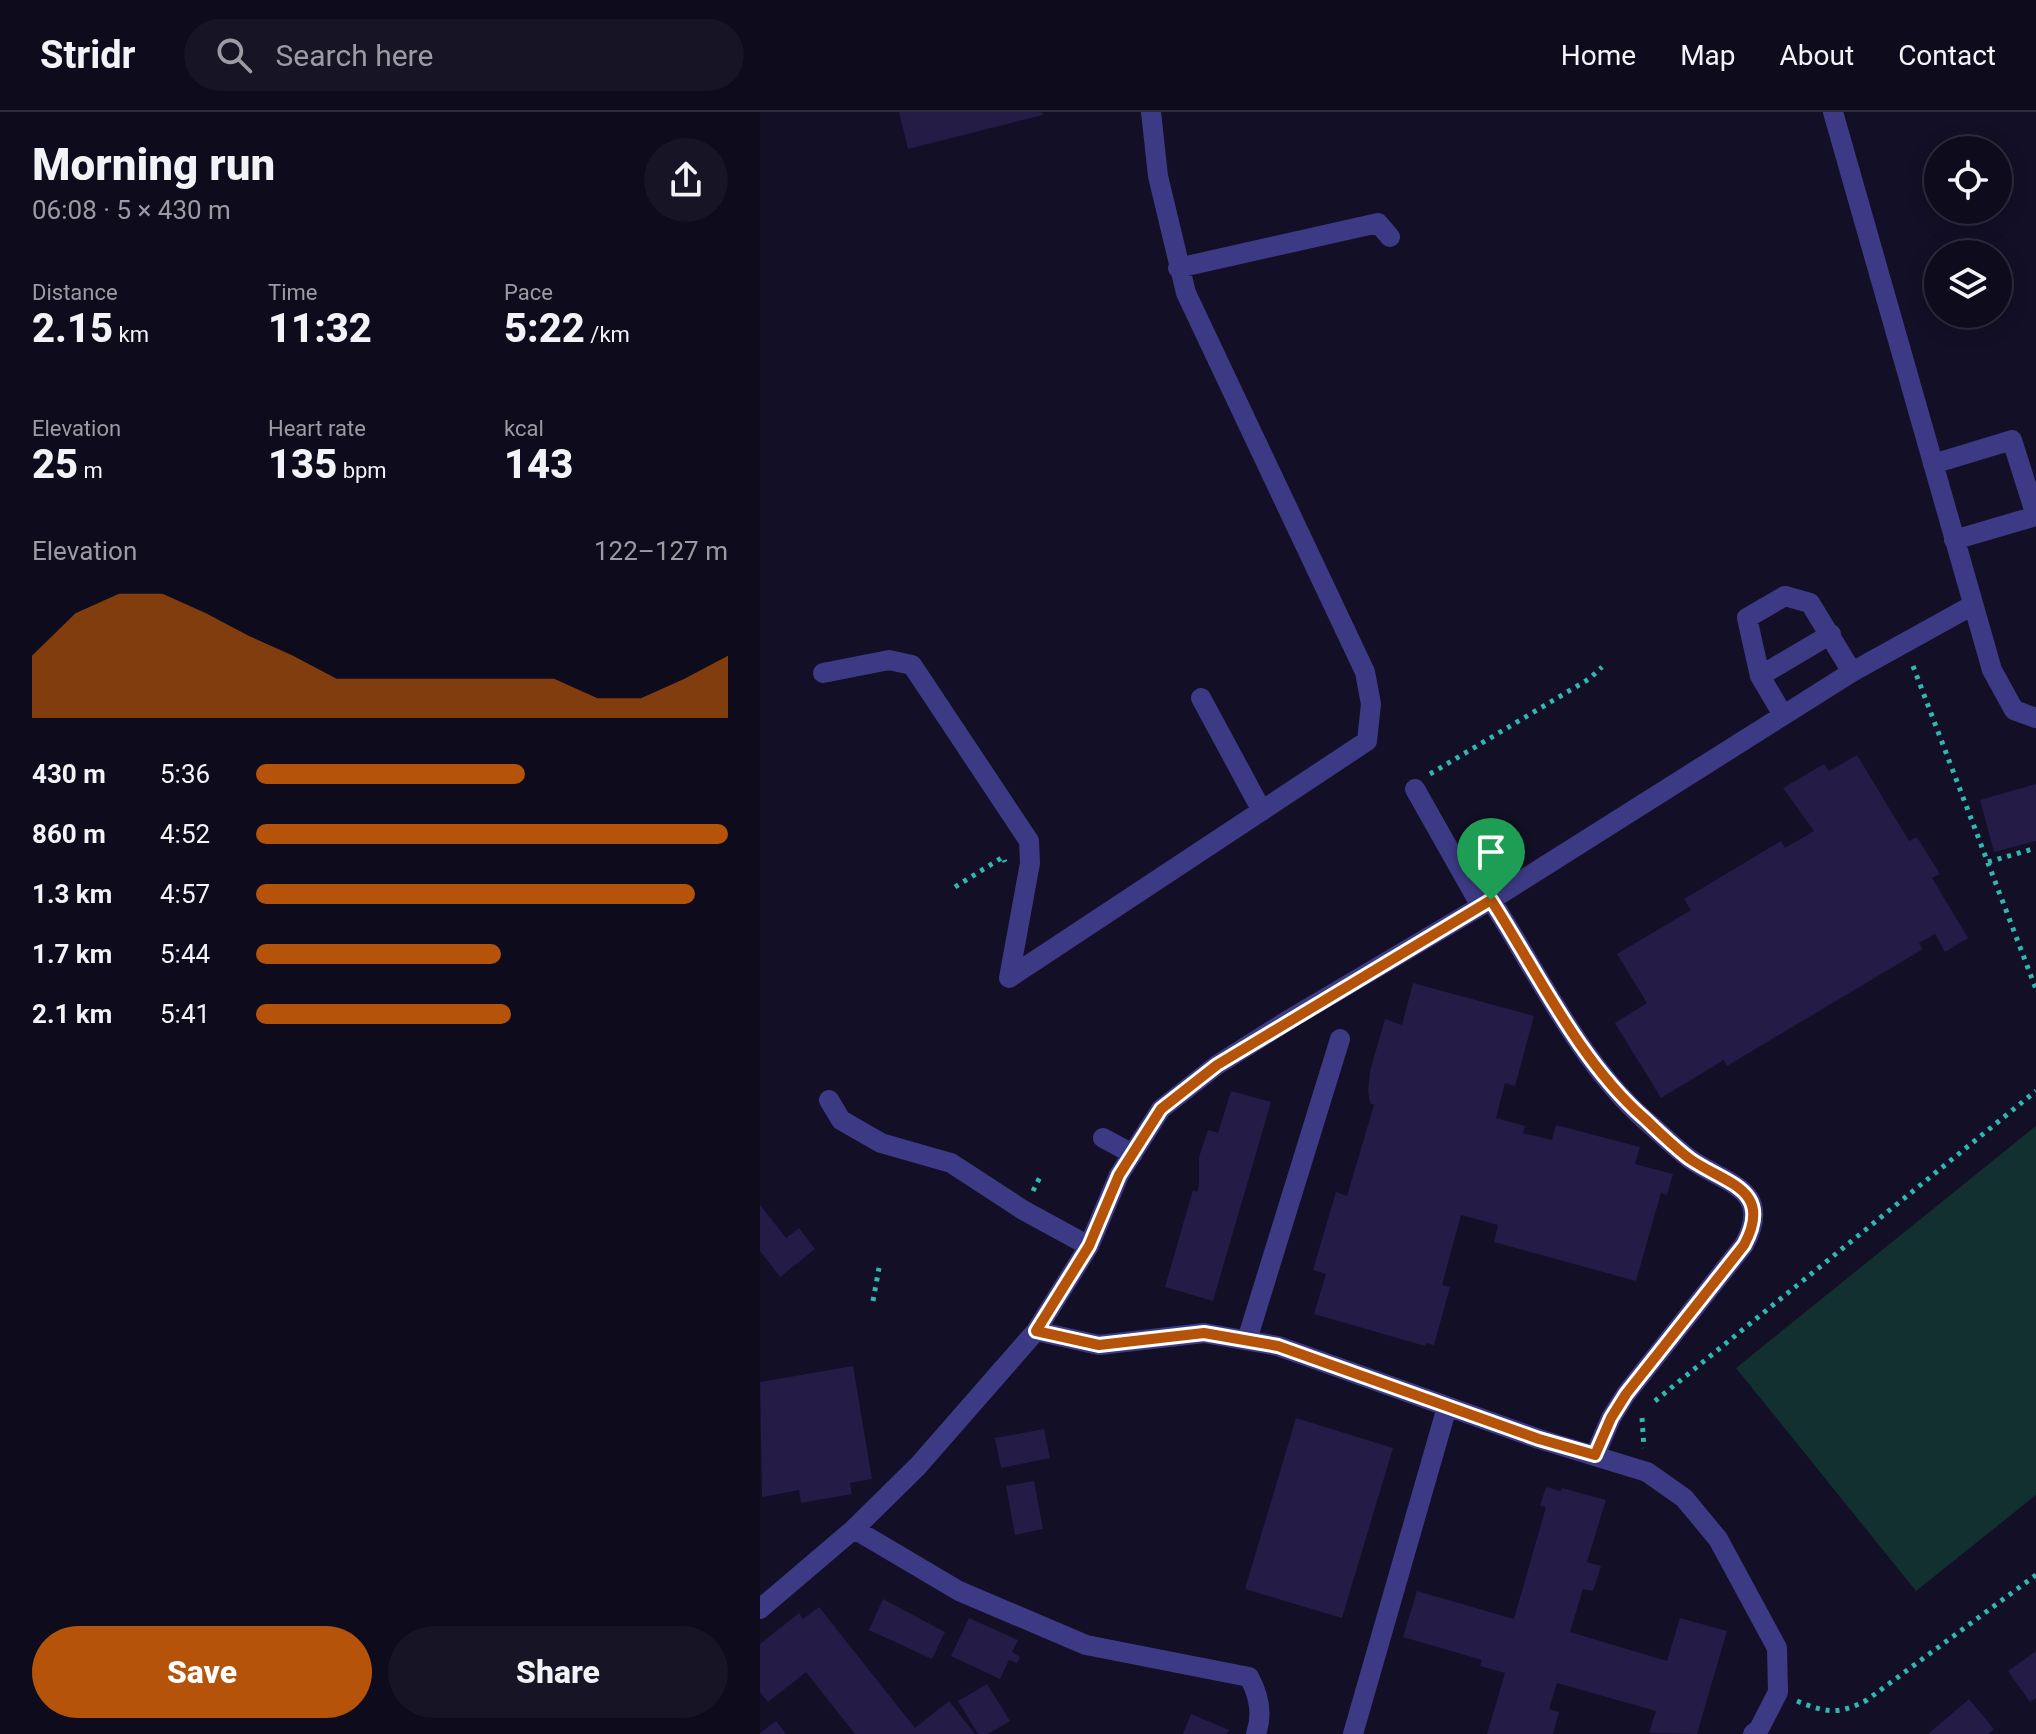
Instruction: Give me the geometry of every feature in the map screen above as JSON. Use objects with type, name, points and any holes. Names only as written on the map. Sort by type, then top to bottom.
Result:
[{"type":"street","points":[[823,673],[889,660],[912,665],[1029,841],[1030,863],[1009,978],[1207,843],[1262,811],[1367,741],[1371,704],[1365,672],[1186,293],[1158,176],[1151,112]]},
{"type":"street","points":[[1833,112],[1992,670],[2014,710],[2036,718]]},
{"type":"street","points":[[1178,268],[1378,223],[1390,237]]},
{"type":"street","points":[[1933,464],[2012,440],[2036,516],[1954,540]]},
{"type":"street","points":[[1783,715],[1760,676],[1747,618],[1785,596],[1810,603],[1852,672]]},
{"type":"street","points":[[760,1609],[854,1529],[918,1466],[1036,1331],[1089,1246],[1119,1175],[1161,1109],[1217,1065],[1486,903],[1852,672],[1973,605]]},
{"type":"street","points":[[1760,676],[1831,634]]},
{"type":"street","points":[[1201,698],[1262,811]]},
{"type":"street","points":[[1415,789],[1486,903],[1588,1054],[1628,1104],[1691,1159],[1739,1186],[1753,1204],[1754,1226],[1744,1245],[1626,1394],[1611,1418],[1595,1455]]},
{"type":"street","points":[[1247,1340],[1340,1039]]},
{"type":"street","points":[[829,1100],[841,1120],[881,1143],[951,1163],[1023,1210],[1089,1246]]},
{"type":"street","points":[[1103,1138],[1133,1154]]},
{"type":"street","points":[[1036,1331],[1099,1345],[1204,1333],[1278,1346],[1447,1407],[1647,1472],[1684,1498],[1718,1539],[1777,1648],[1778,1692],[1759,1729],[1753,1734]]},
{"type":"street","points":[[1353,1734],[1447,1407]]},
{"type":"street","points":[[854,1529],[959,1591],[1086,1645],[1249,1677],[1258,1693],[1260,1722],[1256,1734]]},
{"type":"path","points":[[1904,643],[2036,989]]},
{"type":"path","points":[[1415,789],[1438,768],[1589,679],[1602,667]]},
{"type":"path","points":[[1988,862],[2036,848]]},
{"type":"path","points":[[1647,1472],[1641,1418],[1647,1407],[2036,1091]]},
{"type":"path","points":[[873,1301],[879,1268]]},
{"type":"path","points":[[1778,1692],[1825,1713],[1845,1712],[1867,1700],[2036,1575]]},
{"type":"green space","points":[[2036,1126],[2036,1495],[1916,1591],[1736,1368]]},
{"type":"building","points":[[899,112],[1042,112],[1043,115],[908,149]]},
{"type":"building","points":[[1857,755],[1909,841],[1917,837],[1940,874],[1932,878],[1968,938],[1945,952],[1935,934],[1919,943],[1923,949],[1727,1066],[1724,1060],[1661,1098],[1615,1023],[1647,1003],[1617,954],[1691,910],[1684,899],[1781,841],[1785,848],[1814,831],[1783,788],[1824,764],[1829,771]]},
{"type":"building","points":[[2036,784],[2036,841],[1994,852],[1980,800]]},
{"type":"building","points":[[1413,983],[1534,1016],[1515,1086],[1505,1083],[1496,1118],[1525,1126],[1523,1133],[1552,1140],[1556,1125],[1640,1147],[1635,1164],[1673,1174],[1667,1195],[1661,1193],[1636,1281],[1494,1242],[1498,1225],[1461,1215],[1442,1285],[1450,1287],[1434,1345],[1426,1343],[1425,1346],[1314,1314],[1326,1274],[1313,1270],[1336,1192],[1347,1196],[1374,1105],[1370,1103],[1368,1091],[1370,1071],[1385,1019],[1402,1025]]},
{"type":"building","points":[[1231,1091],[1271,1102],[1213,1301],[1165,1287],[1193,1190],[1197,1192],[1199,1185],[1199,1157],[1208,1130],[1218,1133]]},
{"type":"building","points":[[760,1205],[786,1238],[799,1228],[815,1249],[780,1277],[760,1251]]},
{"type":"building","points":[[853,1366],[872,1479],[850,1483],[852,1494],[801,1503],[799,1490],[762,1497],[760,1382]]},
{"type":"building","points":[[1296,1418],[1393,1448],[1342,1618],[1245,1589]]},
{"type":"building","points":[[1044,1429],[1050,1458],[1001,1468],[995,1438]]},
{"type":"building","points":[[1034,1481],[1043,1529],[1015,1535],[1006,1486]]},
{"type":"building","points":[[1546,1487],[1561,1491],[1562,1488],[1606,1500],[1587,1562],[1601,1566],[1593,1591],[1583,1589],[1570,1632],[1667,1661],[1680,1618],[1727,1631],[1697,1734],[1649,1733],[1656,1711],[1557,1683],[1549,1709],[1559,1712],[1553,1734],[1487,1734],[1505,1673],[1480,1666],[1482,1660],[1403,1637],[1417,1591],[1514,1619],[1546,1507],[1540,1506]]},
{"type":"building","points":[[883,1599],[945,1632],[932,1659],[869,1630]]},
{"type":"building","points":[[819,1607],[915,1728],[949,1701],[975,1734],[855,1734],[806,1672],[768,1702],[760,1692],[760,1644],[799,1613],[803,1619]]},
{"type":"building","points":[[969,1618],[1018,1640],[1012,1652],[1020,1657],[1017,1663],[1009,1660],[1000,1679],[951,1656]]},
{"type":"building","points":[[2036,1651],[2036,1698],[2030,1702],[2008,1671]]},
{"type":"building","points":[[987,1684],[1010,1721],[988,1734],[978,1734],[958,1701]]},
{"type":"building","points":[[1969,1699],[1994,1729],[1988,1734],[1928,1734]]},
{"type":"building","points":[[1191,1714],[1229,1730],[1227,1734],[1183,1734]]},
{"type":"building","points":[[776,1721],[786,1734],[760,1734],[760,1733]]},
{"type":"route","points":[[1491,900],[1588,1054],[1628,1104],[1691,1159],[1739,1186],[1753,1204],[1754,1226],[1744,1245],[1626,1394],[1611,1418],[1595,1455],[1539,1439],[1278,1346],[1204,1333],[1099,1345],[1036,1331],[1089,1246],[1119,1175],[1161,1109],[1217,1065],[1491,900]]}]
